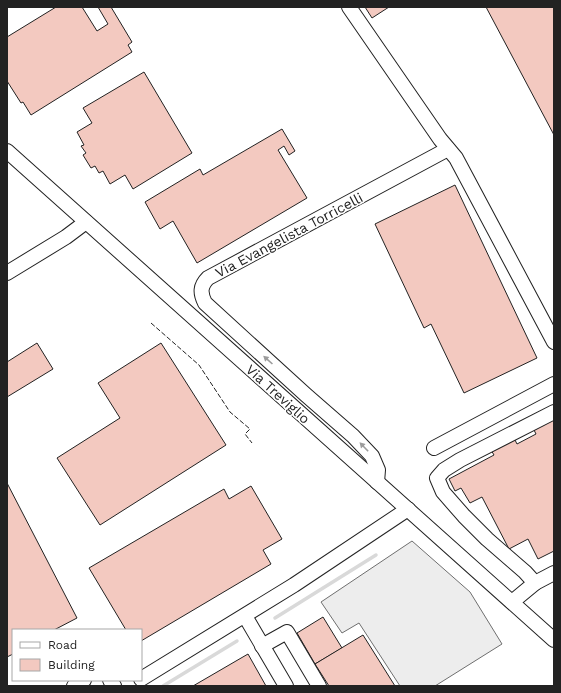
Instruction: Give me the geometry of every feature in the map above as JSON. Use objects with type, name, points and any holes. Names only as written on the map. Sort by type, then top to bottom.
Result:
[{"type":"street","points":[[350,7],[440,140],[456,158],[554,342]]},
{"type":"street","name":"Via Evangelista Torricelli","points":[[377,482],[378,470],[372,456],[353,436],[205,302],[201,294],[202,287],[204,282],[213,276],[448,149]]},
{"type":"street","name":"Via Treviglio","points":[[7,151],[552,638]]},
{"type":"street","points":[[7,273],[66,238],[86,222]]},
{"type":"street","points":[[434,448],[554,384]]},
{"type":"street","points":[[535,583],[464,516],[443,492],[437,478],[444,470],[460,460],[554,412]]},
{"type":"street","points":[[142,679],[294,586],[408,509]]},
{"type":"street","points":[[512,602],[535,583],[554,573]]},
{"type":"street","points":[[245,616],[286,686]]},
{"type":"street","points":[[262,646],[286,632],[319,686]]},
{"type":"street","points":[[130,686],[139,681]]},
{"type":"shaded area","points":[[412,541],[470,592],[502,644],[435,686],[400,686],[359,623],[342,633],[321,602]]},
{"type":"building","points":[[56,7],[82,7],[97,31],[108,24],[98,7],[111,7],[132,42],[128,45],[132,52],[31,115],[23,102],[21,103],[7,81],[7,37]]},
{"type":"building","points":[[365,7],[389,7],[372,18]]},
{"type":"building","points":[[486,7],[554,7],[554,135]]},
{"type":"building","points":[[144,72],[192,153],[133,189],[125,175],[110,184],[103,171],[99,173],[95,166],[91,168],[83,155],[86,153],[81,146],[84,145],[77,132],[92,123],[83,108]]},
{"type":"building","points":[[282,129],[295,151],[289,155],[284,146],[278,150],[307,198],[197,263],[173,221],[160,229],[145,202],[200,169],[203,175]]},
{"type":"building","points":[[455,185],[537,358],[464,393],[431,324],[424,328],[375,224]]},
{"type":"building","points":[[37,343],[53,369],[7,397],[7,362]]},
{"type":"building","points":[[161,343],[226,445],[100,525],[57,458],[120,418],[98,383]]},
{"type":"building","points":[[554,415],[554,551],[538,559],[528,539],[509,549],[482,497],[470,503],[461,488],[455,491],[449,479],[494,455],[491,450],[514,438],[517,444],[536,434],[532,426]]},
{"type":"building","points":[[7,483],[77,618],[56,629],[12,629],[12,654],[7,657]]},
{"type":"building","points":[[251,486],[282,539],[263,550],[271,564],[142,640],[142,629],[125,629],[89,568],[224,489],[229,499]]},
{"type":"building","points":[[323,617],[342,648],[315,664],[297,633]]},
{"type":"building","points":[[363,635],[395,686],[329,686],[315,664]]},
{"type":"building","points":[[248,654],[266,686],[193,686]]},
{"type":"waterway","points":[[275,618],[376,555]]},
{"type":"waterway","points":[[163,686],[237,641]]},
{"type":"fence","points":[[151,323],[199,365],[230,412],[250,429],[245,434],[252,443]]}]
